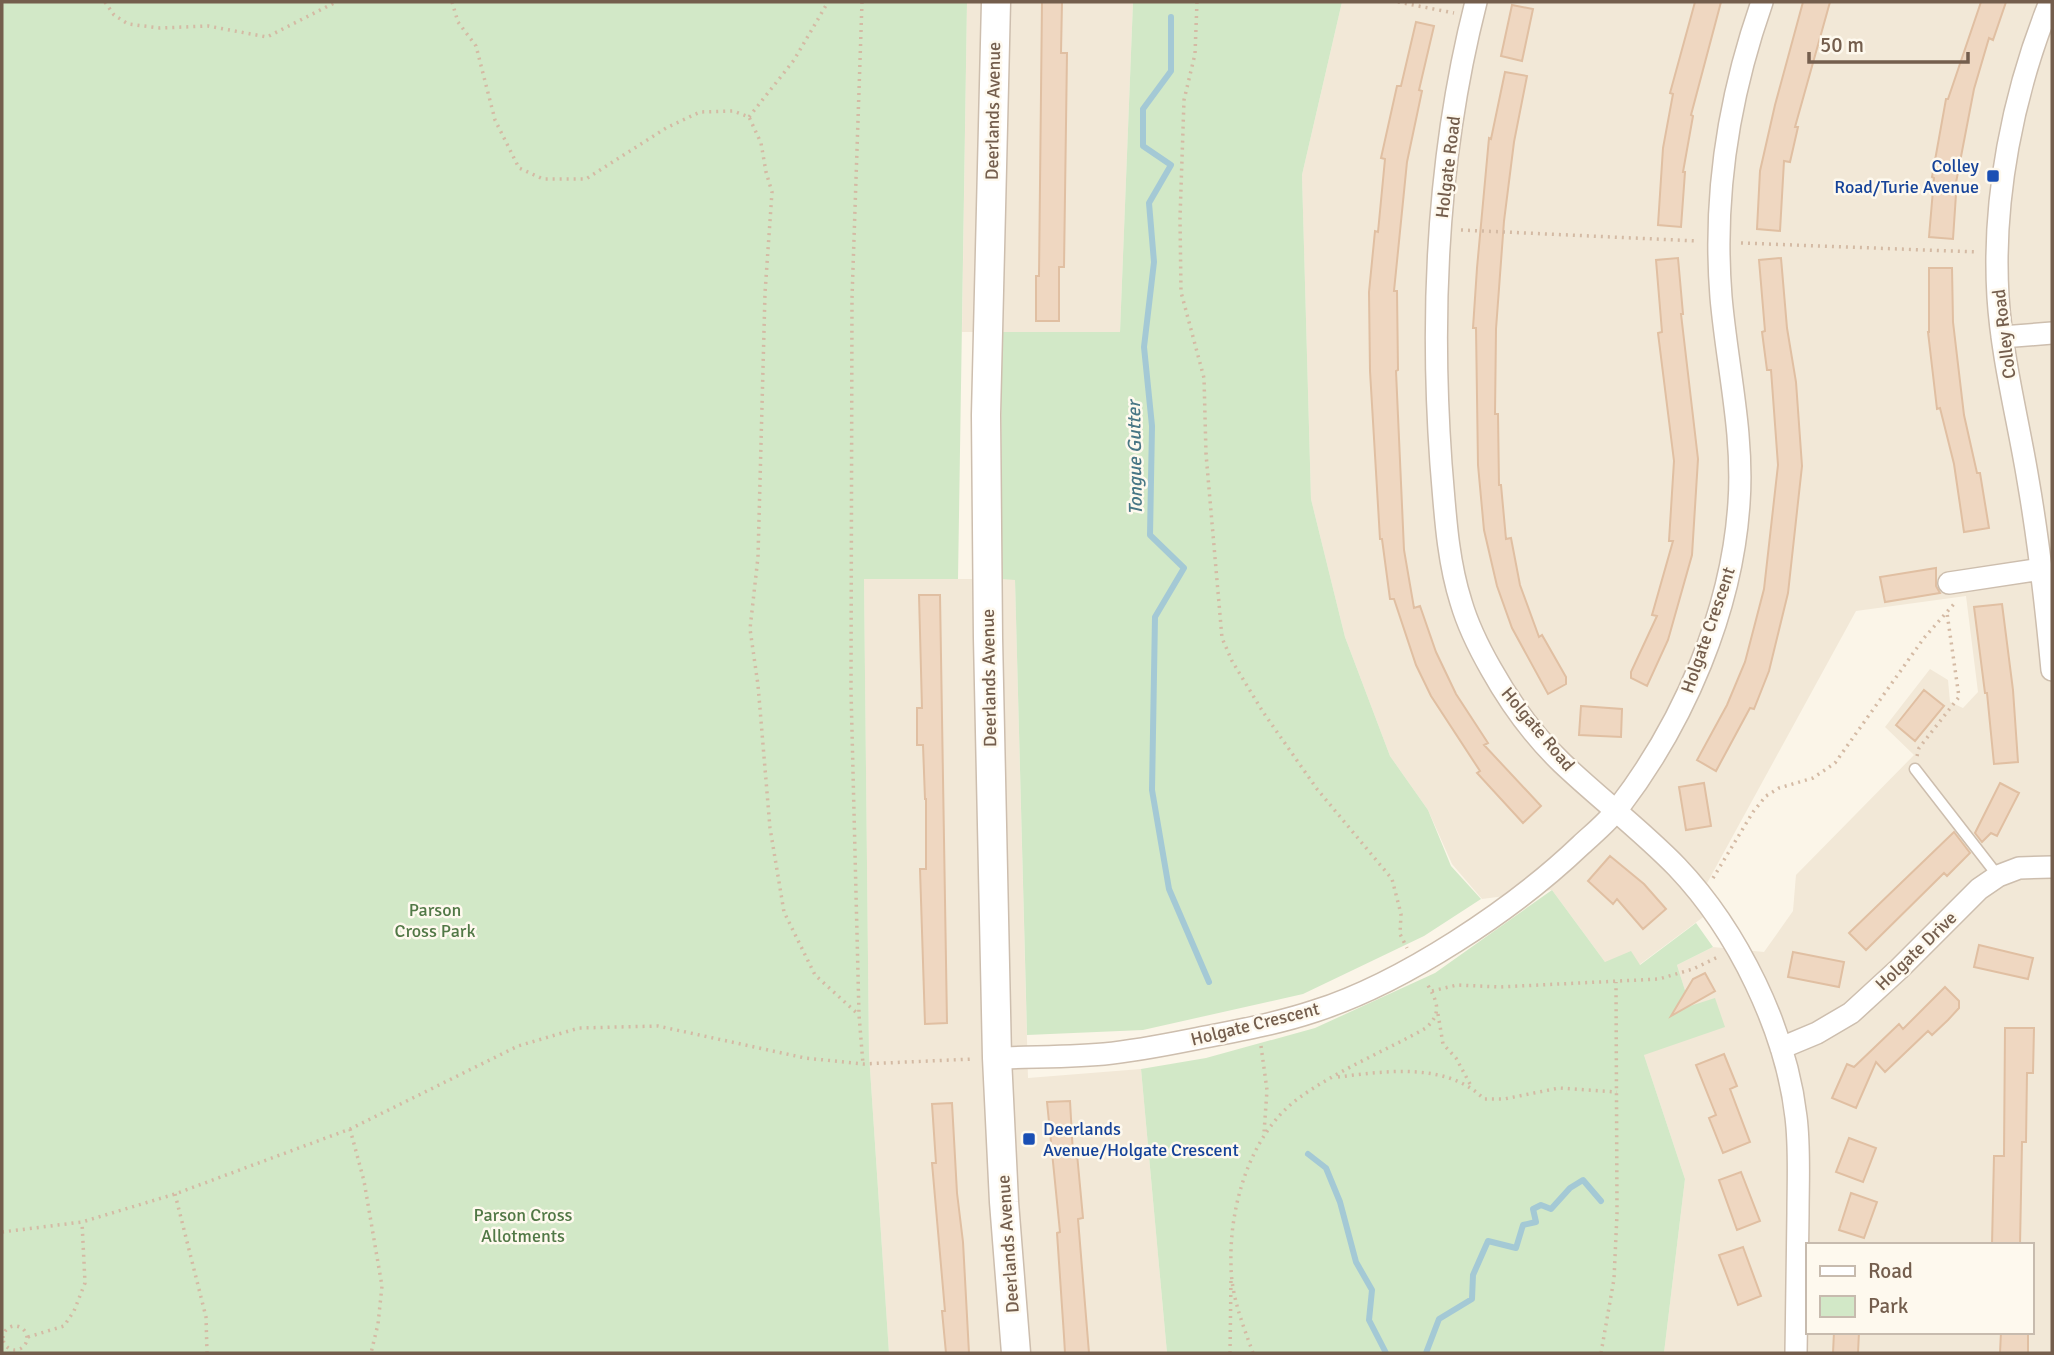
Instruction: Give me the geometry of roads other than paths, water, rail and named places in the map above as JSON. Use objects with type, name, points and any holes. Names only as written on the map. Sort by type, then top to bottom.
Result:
[{"type":"street","name":"Deerlands Avenue","points":[[996,2],[986,429],[988,652],[997,1058],[1004,1202],[1016,1353]]},
{"type":"street","name":"Holgate Crescent","points":[[997,1058],[1107,1054],[1258,1027],[1318,1011],[1373,988],[1416,965],[1529,890],[1617,810],[1653,757],[1680,709],[1702,659],[1720,607],[1732,560],[1739,505],[1741,452],[1721,298],[1719,229],[1728,135],[1741,72],[1762,2]]},
{"type":"street","name":"Colley Road","points":[[2050,2],[2023,79],[2010,139],[2001,194],[1998,296],[2002,337],[2042,569],[2052,670]]},
{"type":"street","name":"Holgate Road","points":[[1474,9],[1462,61],[1447,156],[1440,242],[1438,424],[1451,564],[1461,604],[1475,638],[1514,706],[1560,762],[1617,810],[1679,869],[1736,949],[1762,999],[1781,1048],[1796,1115],[1799,1150],[1796,1353]]},
{"type":"street","points":[[2002,337],[2052,333]]},
{"type":"street","points":[[1949,583],[2042,569]]},
{"type":"street","name":"Holgate Drive","points":[[1781,1048],[1816,1033],[1851,1013],[1979,889],[1998,876],[2019,868],[2052,867]]},
{"type":"lane","points":[[1915,769],[1998,876]]},
{"type":"waterway","name":"Tongue Gutter","points":[[1171,17],[1171,71],[1143,109],[1143,146],[1171,165],[1149,203],[1154,262],[1144,347],[1152,426],[1150,535],[1184,568],[1155,617],[1152,790],[1169,889],[1209,982]]},
{"type":"waterway","name":"Tongue Gutter","points":[[1308,1154],[1326,1168],[1340,1202],[1356,1262],[1372,1290],[1369,1320],[1386,1353]]},
{"type":"waterway","points":[[1426,1353],[1439,1319],[1472,1299],[1473,1275],[1488,1241],[1516,1248],[1523,1225],[1536,1222],[1533,1209],[1541,1205],[1551,1209],[1570,1188],[1583,1180],[1601,1201]]},
{"type":"place","name":"Colley Road/Turie Avenue","points":[[1993,176]]},
{"type":"place","name":"Deerlands Avenue/Holgate Crescent","points":[[1029,1139]]},
{"type":"park label","name":"Parson Cross Park","points":[[435,920]]},
{"type":"park label","name":"Parson Cross Allotments","points":[[523,1225]]}]
